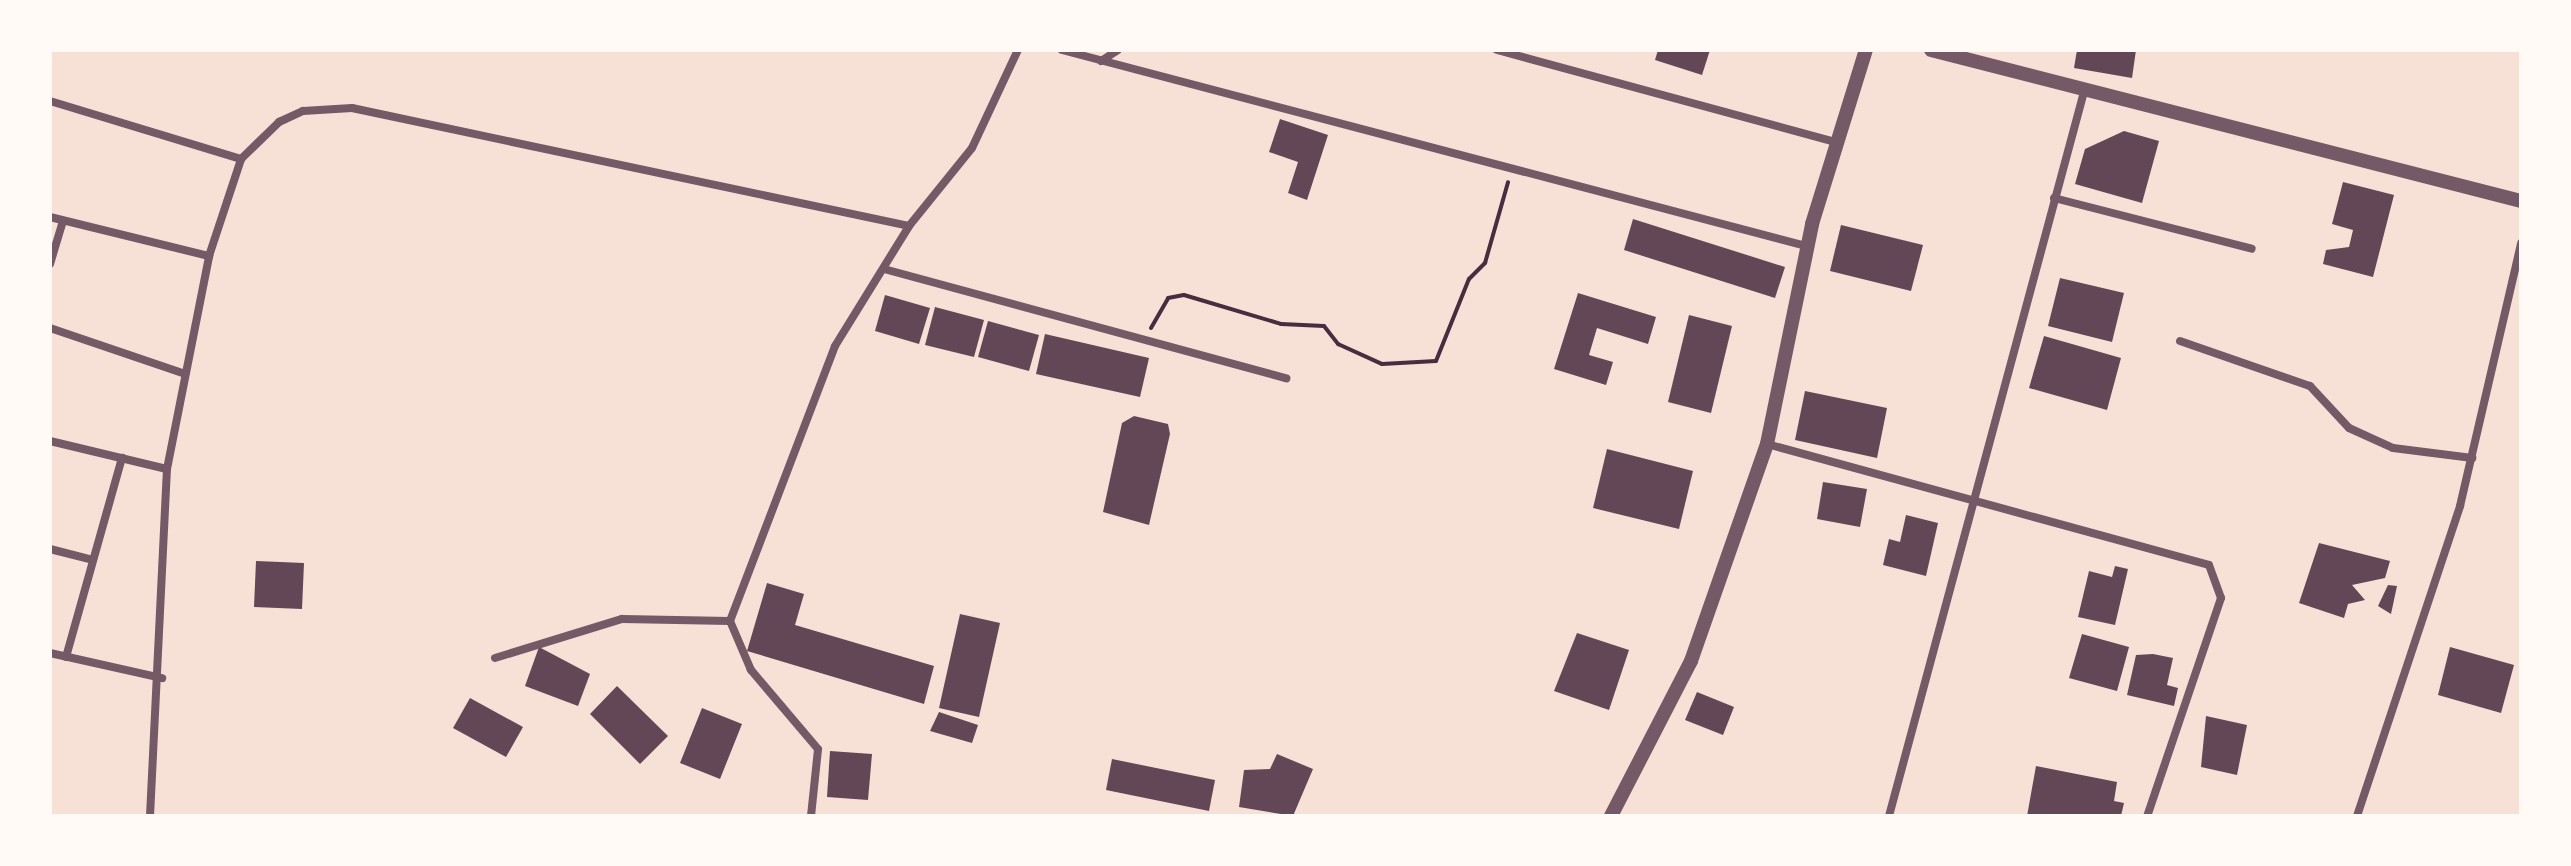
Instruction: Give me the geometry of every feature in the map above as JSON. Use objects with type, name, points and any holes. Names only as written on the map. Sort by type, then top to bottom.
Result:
[{"type":"street","points":[[811,816],[818,749],[751,670],[730,621],[835,346],[909,226],[972,148],[1018,50]]},
{"type":"street","points":[[1062,50],[1806,246]]},
{"type":"street","points":[[1101,61],[1118,50]]},
{"type":"street","points":[[1497,50],[1836,142]]},
{"type":"street","points":[[1611,816],[1691,661],[1767,444],[1806,246],[1866,50]]},
{"type":"street","points":[[1931,50],[2084,92],[2521,201]]},
{"type":"street","points":[[1889,816],[1979,498],[2054,198],[2084,92]]},
{"type":"street","points":[[50,101],[241,159]]},
{"type":"street","points":[[150,816],[162,678],[167,469],[209,256],[241,159],[279,122],[303,111],[352,108],[909,226]]},
{"type":"street","points":[[2054,198],[2252,249]]},
{"type":"street","points":[[50,217],[209,256]]},
{"type":"street","points":[[50,264],[63,221]]},
{"type":"street","points":[[2357,816],[2472,458],[2521,243]]},
{"type":"street","points":[[884,269],[1128,340],[1286,378]]},
{"type":"street","points":[[50,328],[185,374]]},
{"type":"street","points":[[2180,341],[2310,386],[2349,428],[2393,448],[2472,458]]},
{"type":"street","points":[[50,441],[167,469]]},
{"type":"street","points":[[1767,444],[1979,498],[2209,565],[2220,578],[2221,598],[2147,816]]},
{"type":"street","points":[[66,657],[122,458]]},
{"type":"street","points":[[50,549],[93,560]]},
{"type":"street","points":[[495,658],[622,619],[730,621]]},
{"type":"street","points":[[50,653],[162,678]]},
{"type":"path","points":[[1128,340],[1151,330],[1168,298],[1184,295],[1281,324],[1324,326],[1338,344],[1382,364],[1436,361],[1469,279],[1485,263],[1497,204],[1515,169]]},
{"type":"building","points":[[1658,50],[1710,50],[1702,75],[1655,60]]},
{"type":"building","points":[[2077,50],[2136,50],[2132,78],[2074,68]]},
{"type":"building","points":[[1280,119],[1328,135],[1307,200],[1288,193],[1298,162],[1269,152]]},
{"type":"building","points":[[2124,131],[2159,141],[2142,203],[2075,184],[2085,149]]},
{"type":"building","points":[[2343,182],[2394,195],[2373,277],[2323,264],[2326,250],[2349,247],[2353,230],[2332,224]]},
{"type":"building","points":[[1633,219],[1785,267],[1775,298],[1624,250]]},
{"type":"building","points":[[1841,225],[1923,245],[1911,291],[1830,271]]},
{"type":"building","points":[[2060,278],[2124,293],[2112,342],[2048,326]]},
{"type":"building","points":[[1578,293],[1656,317],[1648,344],[1597,328],[1589,355],[1613,362],[1606,385],[1554,369]]},
{"type":"building","points":[[885,295],[930,308],[919,344],[875,331]]},
{"type":"building","points":[[935,307],[984,320],[974,357],[925,345]]},
{"type":"building","points":[[1689,315],[1732,326],[1711,413],[1668,402]]},
{"type":"building","points":[[988,321],[1039,335],[1029,371],[978,357]]},
{"type":"building","points":[[1045,334],[1149,358],[1140,397],[1036,374]]},
{"type":"building","points":[[2044,336],[2121,358],[2107,410],[2029,388]]},
{"type":"building","points":[[1805,391],[1887,408],[1877,458],[1795,440]]},
{"type":"building","points":[[1134,416],[1168,424],[1170,434],[1149,525],[1103,512],[1122,423]]},
{"type":"building","points":[[1607,449],[1693,471],[1679,529],[1593,508]]},
{"type":"building","points":[[1823,482],[1867,489],[1860,527],[1817,519]]},
{"type":"building","points":[[1906,515],[1938,523],[1926,576],[1883,565],[1889,539],[1900,542]]},
{"type":"building","points":[[2319,543],[2390,561],[2385,578],[2352,585],[2365,600],[2348,604],[2344,618],[2299,603]]},
{"type":"building","points":[[256,561],[304,563],[302,609],[254,607]]},
{"type":"building","points":[[2115,566],[2128,569],[2115,625],[2078,617],[2089,571],[2112,577]]},
{"type":"building","points":[[767,583],[804,594],[795,625],[934,666],[924,704],[747,651]]},
{"type":"building","points":[[2388,585],[2397,586],[2391,614],[2378,606]]},
{"type":"building","points":[[960,614],[1000,623],[979,717],[939,708]]},
{"type":"building","points":[[1577,633],[1629,650],[1609,710],[1554,691]]},
{"type":"building","points":[[2082,634],[2129,647],[2117,691],[2069,678]]},
{"type":"building","points":[[539,647],[590,674],[578,706],[525,686]]},
{"type":"building","points":[[2450,647],[2514,665],[2501,713],[2438,695]]},
{"type":"building","points":[[2136,655],[2173,658],[2167,685],[2178,688],[2174,706],[2127,695]]},
{"type":"building","points":[[617,686],[668,736],[640,764],[590,714]]},
{"type":"building","points":[[1697,692],[1734,707],[1723,735],[1685,720]]},
{"type":"building","points":[[470,698],[523,727],[506,757],[453,728]]},
{"type":"building","points":[[702,708],[742,724],[720,779],[680,763]]},
{"type":"building","points":[[939,712],[978,725],[972,743],[930,731]]},
{"type":"building","points":[[2206,716],[2247,725],[2237,775],[2201,767]]},
{"type":"building","points":[[830,751],[872,754],[868,800],[827,797]]},
{"type":"building","points":[[1277,754],[1313,769],[1293,816],[1239,807],[1244,770],[1270,769]]},
{"type":"building","points":[[1112,759],[1215,780],[1209,811],[1106,790]]},
{"type":"building","points":[[2036,766],[2117,782],[2114,801],[2124,803],[2121,816],[2027,816]]}]
